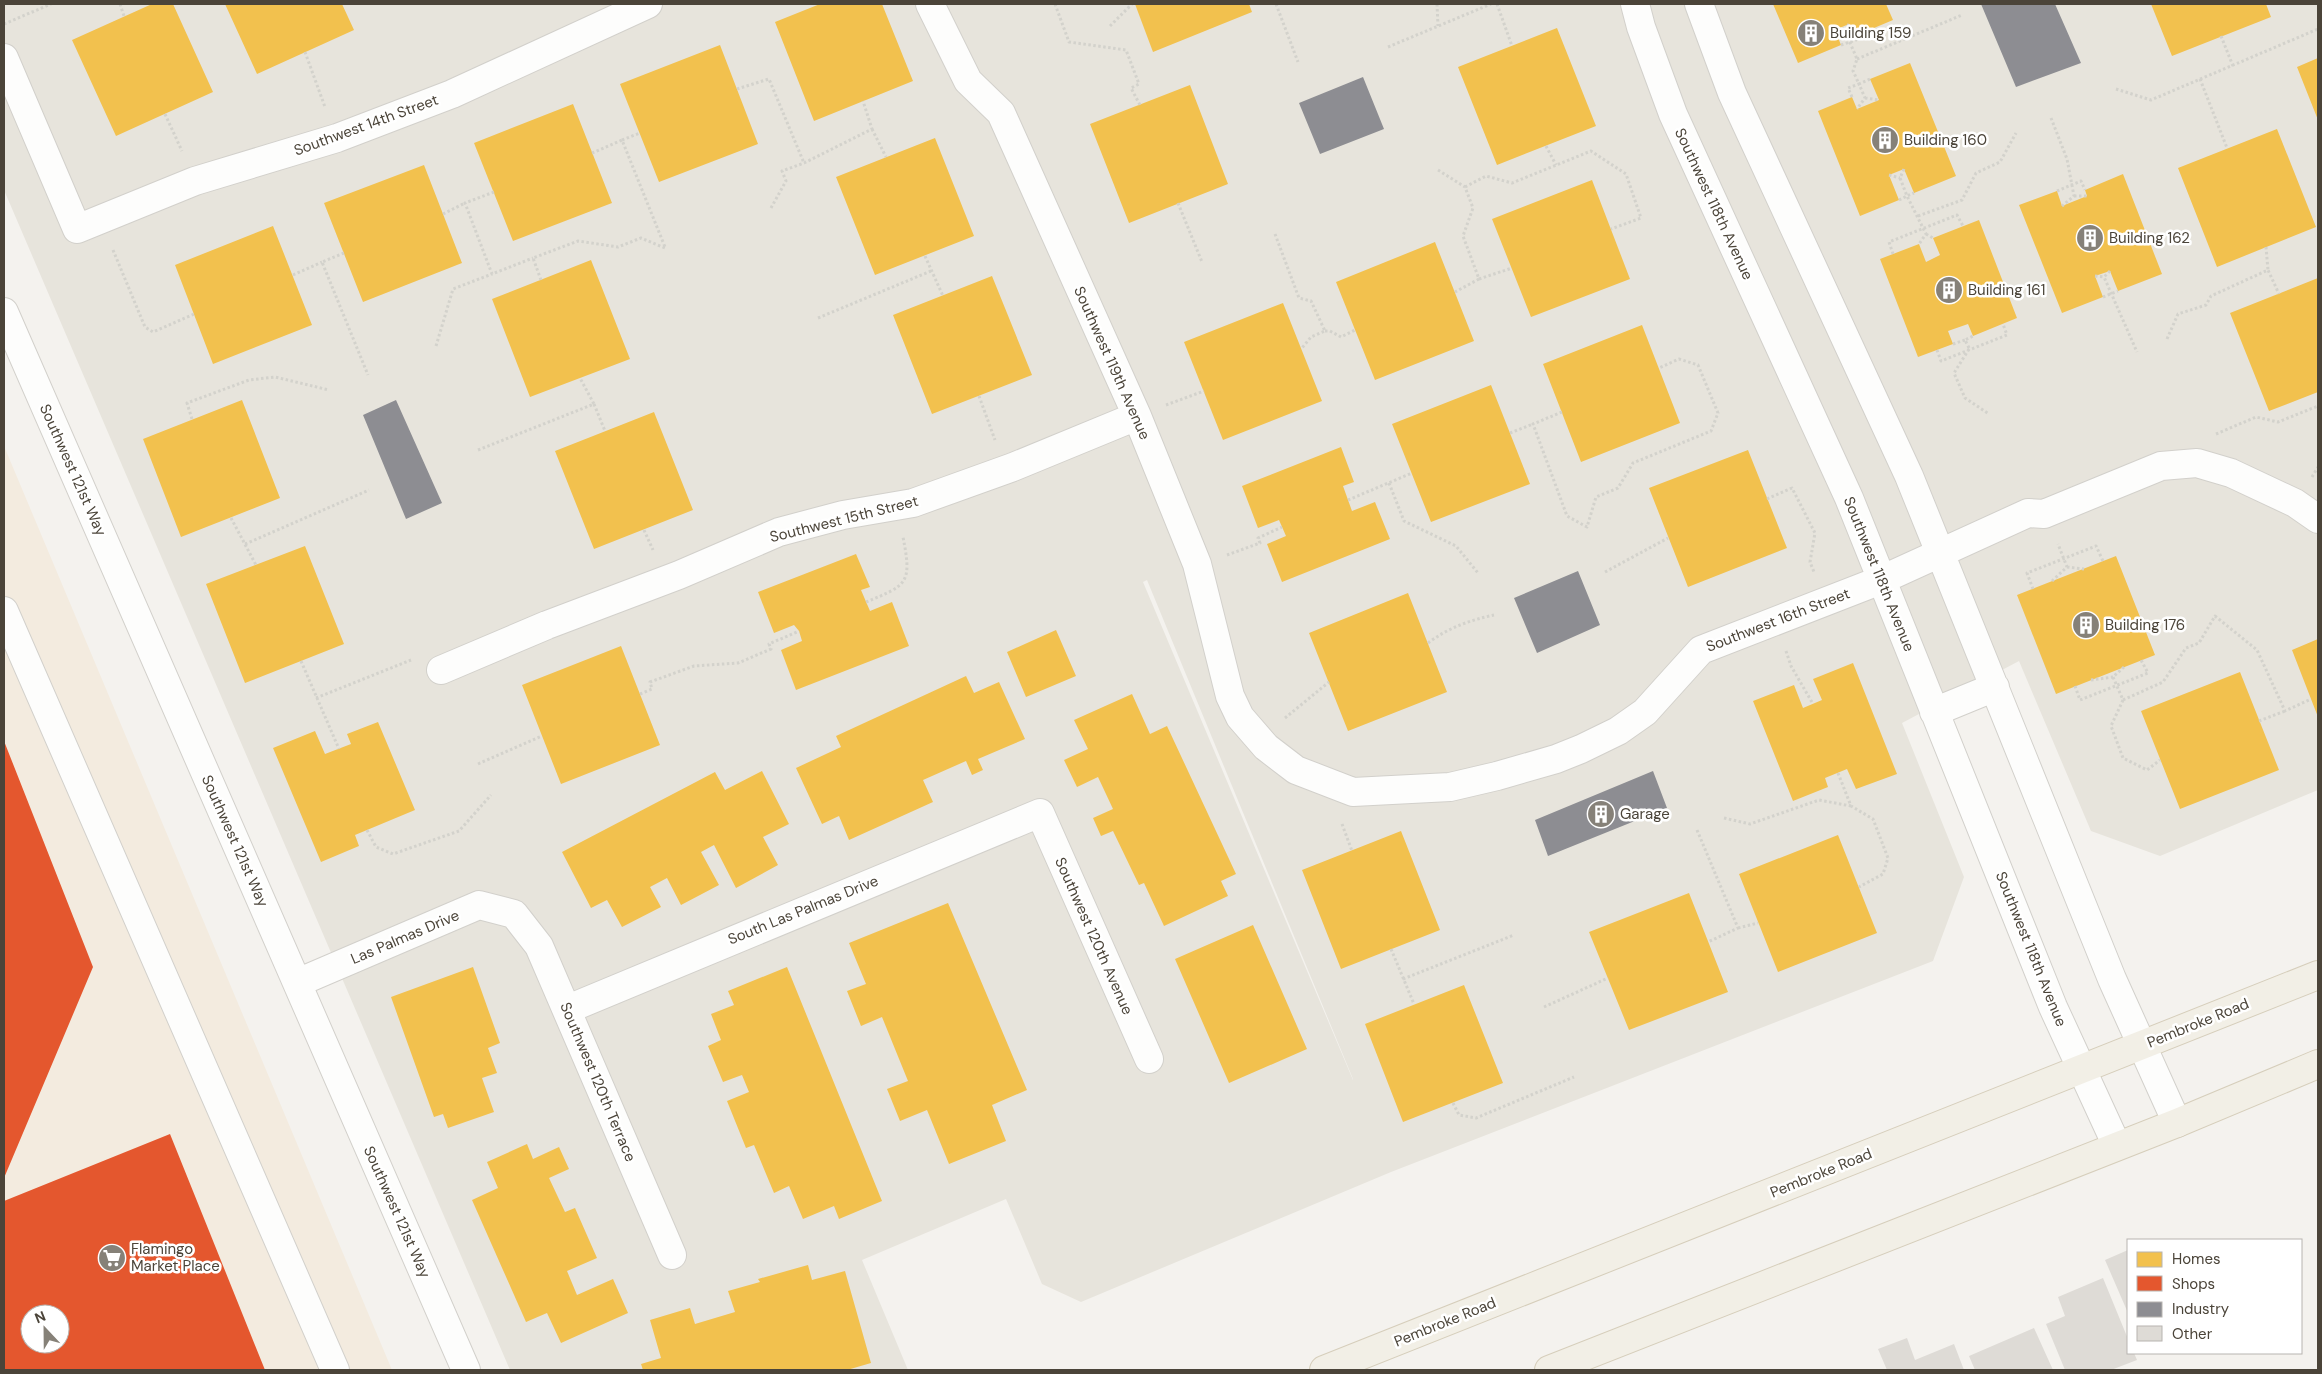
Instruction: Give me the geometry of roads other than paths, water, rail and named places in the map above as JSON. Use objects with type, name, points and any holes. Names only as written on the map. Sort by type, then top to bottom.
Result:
[{"type":"main road","name":"Pembroke Road","points":[[1324,1370],[2318,975]]},
{"type":"main road","points":[[1549,1370],[2177,1123],[2318,1064]]},
{"type":"street","name":"Southwest 14th Street","points":[[4,58],[89,224],[195,181],[337,138],[452,94],[648,4]]},
{"type":"street","name":"Southwest 119th Avenue","points":[[930,4],[968,82],[1001,113],[1137,416],[1197,564],[1230,696],[1240,717],[1262,743]]},
{"type":"street","name":"Southwest 118th Avenue","points":[[1636,4],[1641,27],[1673,114],[1849,498],[2053,1007],[2117,1146]]},
{"type":"street","points":[[1699,4],[1732,93],[1909,476],[2112,979],[2177,1123]]},
{"type":"street","name":"Southwest 121st Way","points":[[4,312],[464,1370]]},
{"type":"street","name":"Southwest 15th Street","points":[[441,670],[547,625],[679,575],[779,532],[843,515],[913,503],[1013,467],[1137,416]]},
{"type":"street","name":"Southwest 16th Street","points":[[1262,743],[1296,770],[1353,792],[1450,787],[1556,759],[1618,731],[1646,712],[1701,650],[1825,600],[1829,601],[1881,580],[2028,513],[2044,514],[2161,466],[2197,464],[2231,473],[2295,503],[2318,519]]},
{"type":"street","points":[[4,611],[335,1370]]},
{"type":"street","points":[[1934,712],[1994,687]]},
{"type":"street","name":"South Las Palmas Drive","points":[[568,1009],[1040,813]]},
{"type":"street","name":"Southwest 120th Avenue","points":[[1040,813],[1148,1059]]},
{"type":"street","name":"Las Palmas Drive","points":[[297,983],[479,905],[514,914]]},
{"type":"street","name":"Southwest 120th Terrace","points":[[514,914],[539,946],[568,1009],[672,1255]]},
{"type":"place","name":"Building 159","points":[[1811,33]]},
{"type":"place","name":"Building 160","points":[[1885,140]]},
{"type":"place","name":"Building 162","points":[[2090,238]]},
{"type":"place","name":"Building 161","points":[[1949,290]]},
{"type":"place","name":"Building 176","points":[[2086,625]]},
{"type":"place","name":"Garage","points":[[1601,814]]},
{"type":"place","name":"Flamingo Market Place","points":[[112,1258]]}]
